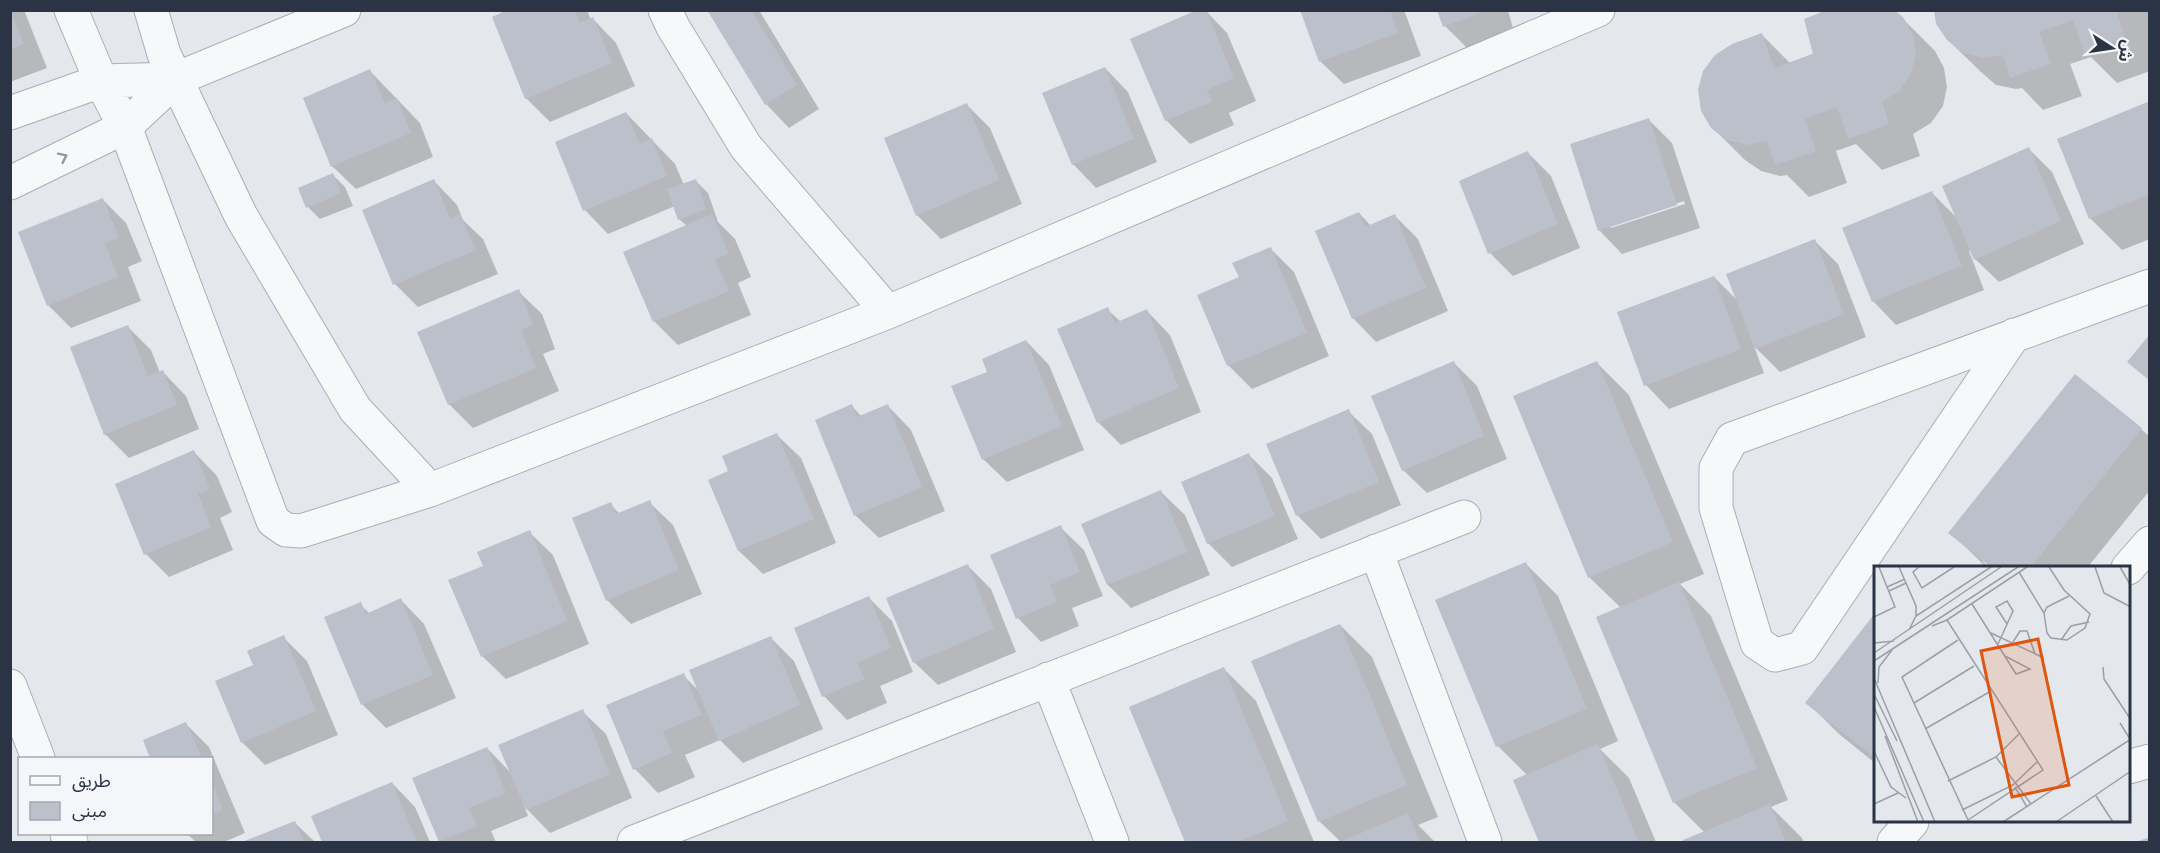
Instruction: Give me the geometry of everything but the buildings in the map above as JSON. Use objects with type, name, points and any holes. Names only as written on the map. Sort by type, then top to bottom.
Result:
[{"type":"street","points":[[71,10],[101,81],[125,127],[273,521],[286,530],[301,531],[430,490],[888,312],[1577,14]]},
{"type":"street","points":[[151,10],[164,54],[242,216],[355,409],[430,490]]},
{"type":"street","points":[[10,183],[125,127],[176,80],[344,10]]},
{"type":"street","points":[[665,10],[746,147],[888,312]]},
{"type":"street","points":[[10,113],[101,81],[176,80]]},
{"type":"street","points":[[2014,335],[1802,648],[1775,655],[1757,644],[1716,508],[1716,468],[1732,439],[2014,335],[2150,286]]},
{"type":"street","points":[[634,843],[1464,517]]},
{"type":"street","points":[[2130,566],[2150,543]]},
{"type":"street","points":[[1376,551],[1485,843]]},
{"type":"street","points":[[1048,679],[1112,843]]},
{"type":"street","points":[[10,686],[37,757]]},
{"type":"street","points":[[2130,766],[2150,761]]},
{"type":"street","points":[[1894,843],[1911,823]]}]
